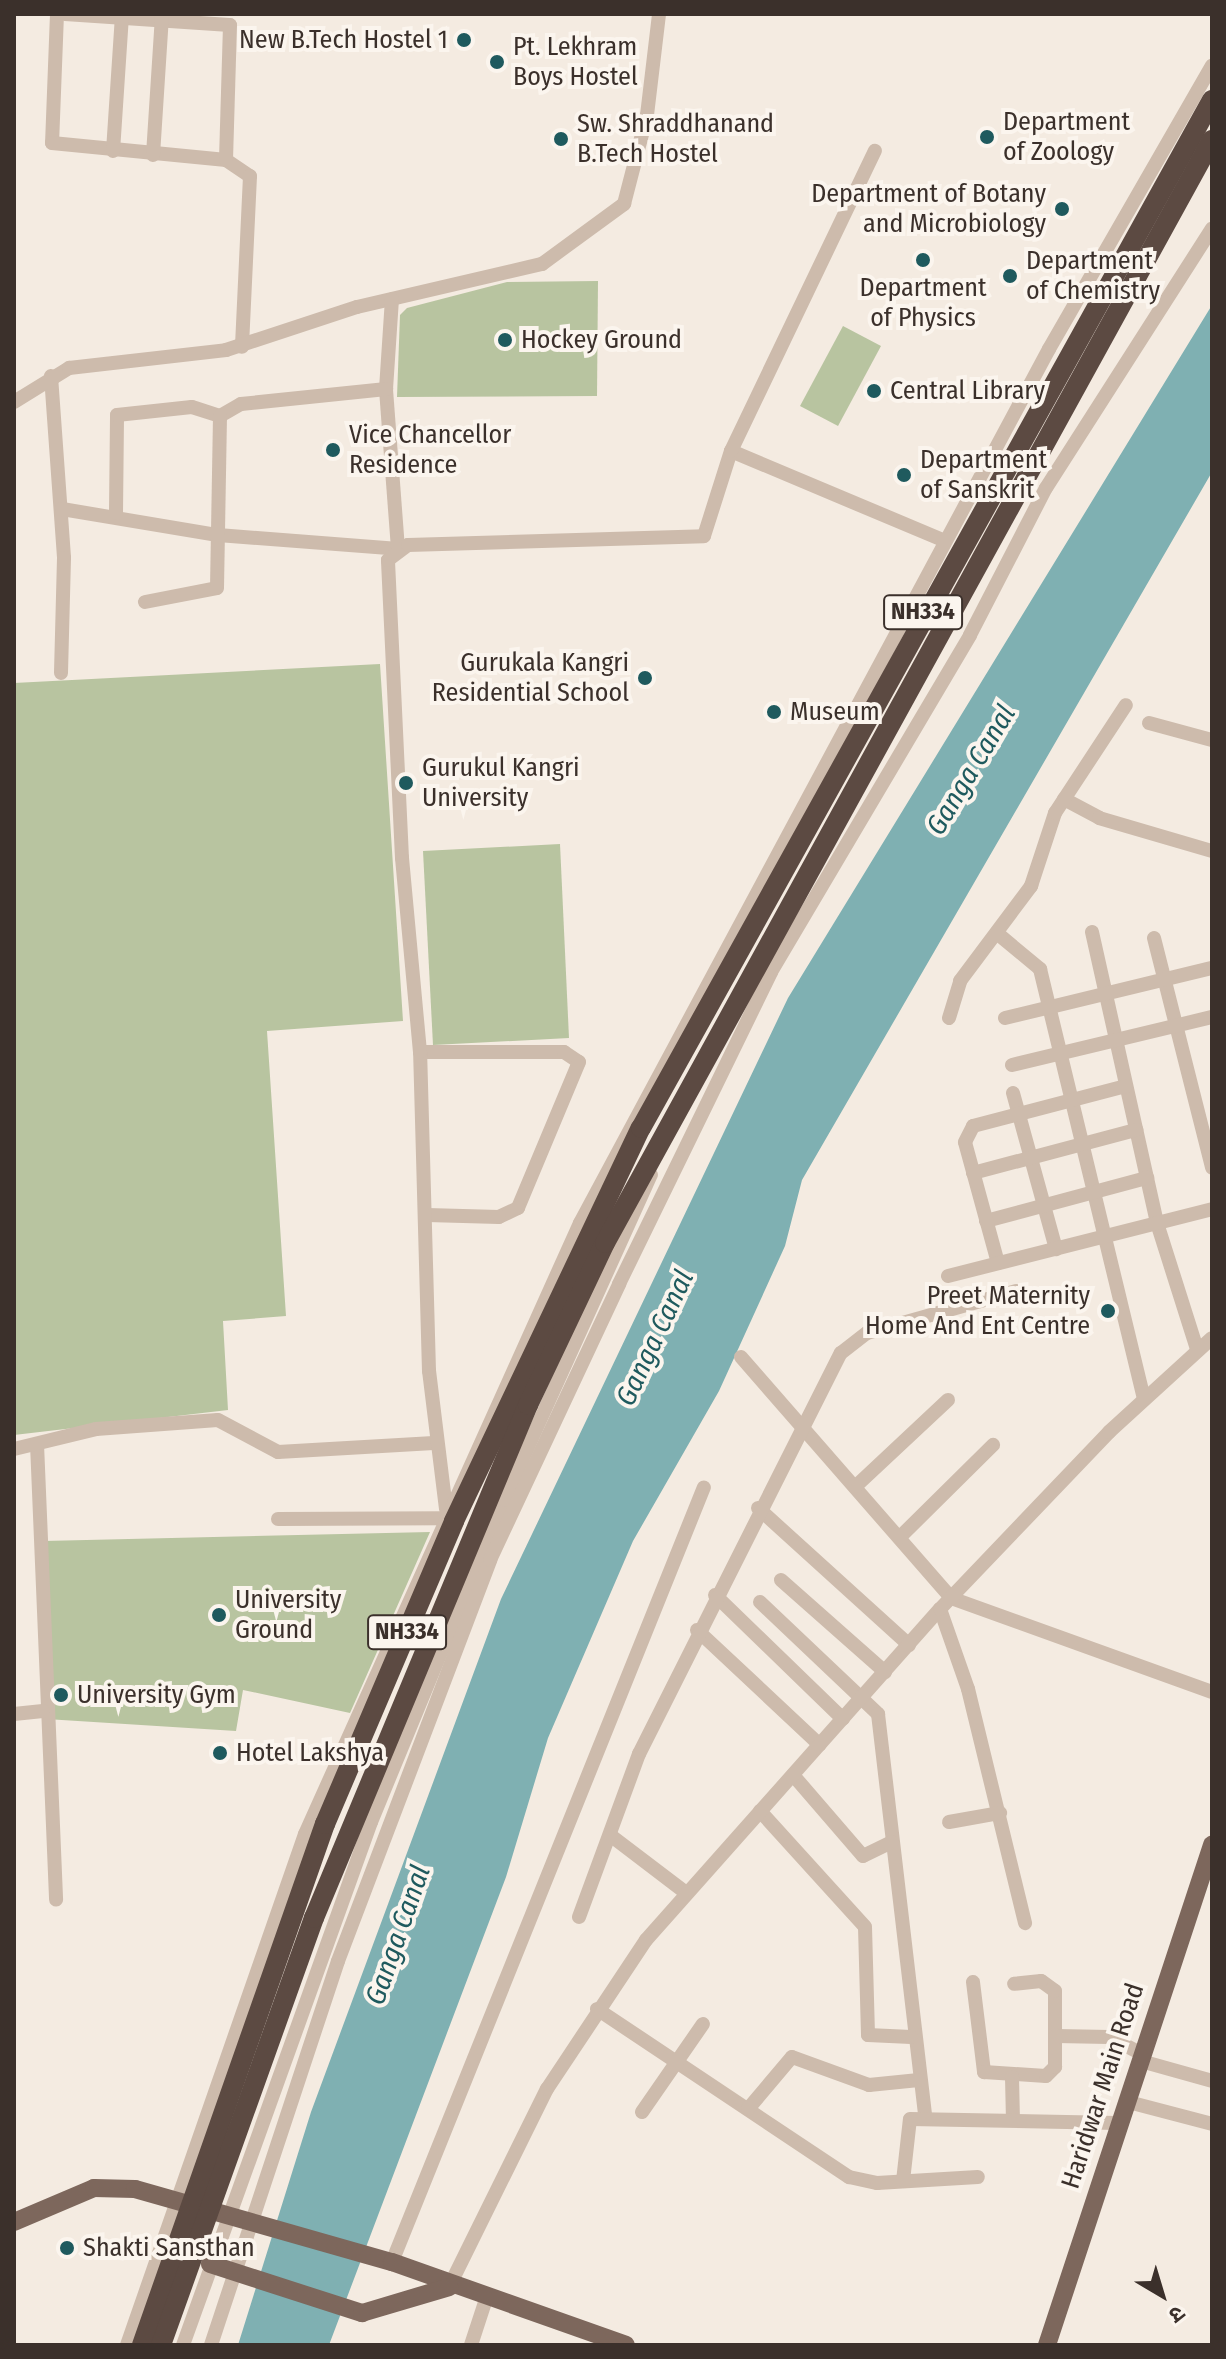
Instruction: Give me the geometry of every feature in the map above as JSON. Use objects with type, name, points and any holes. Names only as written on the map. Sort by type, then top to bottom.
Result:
[{"type":"highway","name":"NH334","points":[[142,2345],[164,2304],[325,1824],[454,1521],[641,1128],[1212,100]]},
{"type":"highway","name":"NH334","points":[[216,2153],[472,1536],[664,1128],[1212,140]]},
{"type":"highway","name":"NH334","points":[[161,2345],[164,2304]]},
{"type":"main road","name":"Haridwar Main Road","points":[[1047,2345],[1136,2104],[1144,2058],[1212,1845]]},
{"type":"main road","name":"Haridwar Main Road","points":[[1058,2345],[1117,2123],[1212,1876]]},
{"type":"main road","points":[[14,2222],[94,2188],[172,2199],[254,2225],[392,2262],[449,2287],[626,2345]]},
{"type":"main road","points":[[210,2264],[352,2311],[378,2312],[449,2287]]},
{"type":"street","points":[[57,14],[48,138],[113,151],[226,160],[250,176],[242,347]]},
{"type":"street","points":[[65,14],[231,20],[226,160]]},
{"type":"street","points":[[14,402],[51,376],[242,347],[392,299],[542,264],[610,220],[634,178],[659,14]]},
{"type":"street","points":[[113,151],[122,17]]},
{"type":"street","points":[[153,155],[162,18]]},
{"type":"street","points":[[127,2345],[172,2199],[305,1834],[444,1514],[580,1223],[945,541],[1212,65]]},
{"type":"street","points":[[62,509],[116,513],[218,535],[398,549],[704,536],[731,451],[875,151]]},
{"type":"street","points":[[211,2345],[490,1560],[619,1284],[778,958],[970,635],[1046,488],[1212,228]]},
{"type":"street","points":[[392,299],[386,389],[398,549],[386,573],[420,1052],[434,1443],[444,1514]]},
{"type":"street","points":[[51,376],[62,509],[61,673]]},
{"type":"street","points":[[116,513],[117,415],[192,407],[220,416],[241,404],[386,389]]},
{"type":"street","points":[[145,602],[214,592],[220,416]]},
{"type":"street","points":[[731,451],[945,541]]},
{"type":"street","points":[[949,1018],[960,981],[1031,886],[1064,799],[1126,705]]},
{"type":"street","points":[[1149,723],[1212,740]]},
{"type":"street","points":[[1064,799],[1099,818],[1212,851]]},
{"type":"street","points":[[1092,932],[1157,1223],[1197,1349]]},
{"type":"street","points":[[998,934],[1040,969],[1109,1235],[1144,1398]]},
{"type":"street","points":[[1154,938],[1176,1025],[1206,1115],[1212,1168]]},
{"type":"street","points":[[1005,1018],[1212,968]]},
{"type":"street","points":[[1012,1065],[1212,1017]]},
{"type":"street","points":[[420,1052],[564,1052],[579,1062],[518,1208],[499,1217],[427,1215]]},
{"type":"street","points":[[998,1263],[965,1142],[973,1126],[1018,1111],[1126,1086]]},
{"type":"street","points":[[1013,1093],[1056,1249]]},
{"type":"street","points":[[183,2345],[225,2216],[371,1822],[504,1500],[626,1241],[664,1128]]},
{"type":"street","points":[[973,1173],[1136,1130]]},
{"type":"street","points":[[986,1221],[1147,1178]]},
{"type":"street","points":[[948,1276],[1212,1209]]},
{"type":"street","points":[[579,1917],[610,1835],[697,1630],[800,1425],[852,1342],[1016,1291]]},
{"type":"street","points":[[449,2287],[547,2089],[597,2009],[686,1893],[945,1603],[1144,1398],[1212,1338]]},
{"type":"street","points":[[741,1357],[900,1537],[945,1603],[1000,1813],[1025,1923]]},
{"type":"street","points":[[856,1486],[948,1400]]},
{"type":"street","points":[[14,1449],[96,1429],[218,1420],[278,1452],[434,1443]]},
{"type":"street","points":[[37,1444],[43,1711],[56,1900]]},
{"type":"street","points":[[900,1537],[993,1445]]},
{"type":"street","points":[[392,2262],[704,1487]]},
{"type":"street","points":[[758,1508],[909,1645]]},
{"type":"street","points":[[278,1519],[444,1514]]},
{"type":"street","points":[[781,1580],[885,1672]]},
{"type":"street","points":[[715,1595],[843,1719]]},
{"type":"street","points":[[760,1602],[862,1698],[880,1723],[911,2037],[925,2117]]},
{"type":"street","points":[[945,1603],[1212,1692]]},
{"type":"street","points":[[697,1630],[820,1745]]},
{"type":"street","points":[[14,1714],[43,1711]]},
{"type":"street","points":[[793,1775],[863,1856],[892,1842]]},
{"type":"street","points":[[760,1811],[865,1927],[868,2035],[911,2037]]},
{"type":"street","points":[[949,1822],[1000,1813]]},
{"type":"street","points":[[610,1835],[686,1893]]},
{"type":"street","points":[[973,1982],[982,2067],[988,2075],[1012,2077],[1051,2073],[1056,2036],[1053,1986],[1014,1984]]},
{"type":"street","points":[[597,2009],[849,2177],[903,2181],[978,2177]]},
{"type":"street","points":[[642,2112],[703,2024]]},
{"type":"street","points":[[1056,2036],[1109,2037],[1144,2058],[1212,2081]]},
{"type":"street","points":[[748,2109],[792,2057],[869,2085],[919,2080]]},
{"type":"street","points":[[1012,2077],[1013,2120]]},
{"type":"street","points":[[1136,2104],[1212,2124]]},
{"type":"street","points":[[903,2181],[907,2124],[925,2117],[1117,2123]]},
{"type":"street","points":[[471,2345],[486,2299]]},
{"type":"green space","points":[[598,281],[597,396],[397,397],[400,315],[407,308],[507,282]]},
{"type":"green space","points":[[843,326],[881,346],[838,426],[800,406]]},
{"type":"green space","points":[[380,664],[403,1021],[267,1031],[286,1316],[223,1321],[228,1410],[14,1435],[14,683]]},
{"type":"green space","points":[[560,844],[569,1038],[433,1045],[423,851]]},
{"type":"green space","name":"University Ground","points":[[430,1532],[350,1713],[243,1690],[236,1731],[46,1719],[44,1541]]},
{"type":"water","name":"Ganga Canal","points":[[1212,305],[1212,472],[802,1180],[785,1246],[719,1391],[633,1541],[548,1738],[506,1877],[329,2345],[238,2345],[311,2112],[501,1599],[788,998]]},
{"type":"place","name":"New B.Tech Hostel 1","points":[[464,40]]},
{"type":"place","name":"Pt. Lekhram Boys Hostel","points":[[497,62]]},
{"type":"place","name":"Department of Zoology","points":[[987,137]]},
{"type":"place","name":"Sw. Shraddhanand B.Tech Hostel","points":[[561,139]]},
{"type":"place","name":"Department of Botany and Microbiology","points":[[1062,209]]},
{"type":"place","name":"Department of Physics","points":[[923,260]]},
{"type":"place","name":"Department of Chemistry","points":[[1010,276]]},
{"type":"place","name":"Hockey Ground","points":[[505,340]]},
{"type":"place","name":"Central Library","points":[[874,391]]},
{"type":"place","name":"Vice Chancellor Residence","points":[[333,450]]},
{"type":"place","name":"Department of Sanskrit","points":[[904,475]]},
{"type":"place","name":"Gurukala Kangri Residential School","points":[[645,678]]},
{"type":"place","name":"Museum","points":[[774,712]]},
{"type":"place","name":"Gurukul Kangri University","points":[[406,783]]},
{"type":"place","name":"Preet Maternity Home And Ent Centre","points":[[1108,1311]]},
{"type":"place","name":"University Ground","points":[[219,1615]]},
{"type":"place","name":"University Gym","points":[[61,1695]]},
{"type":"place","name":"Hotel Lakshya","points":[[220,1753]]},
{"type":"place","name":"Shakti Sansthan","points":[[67,2248]]}]
